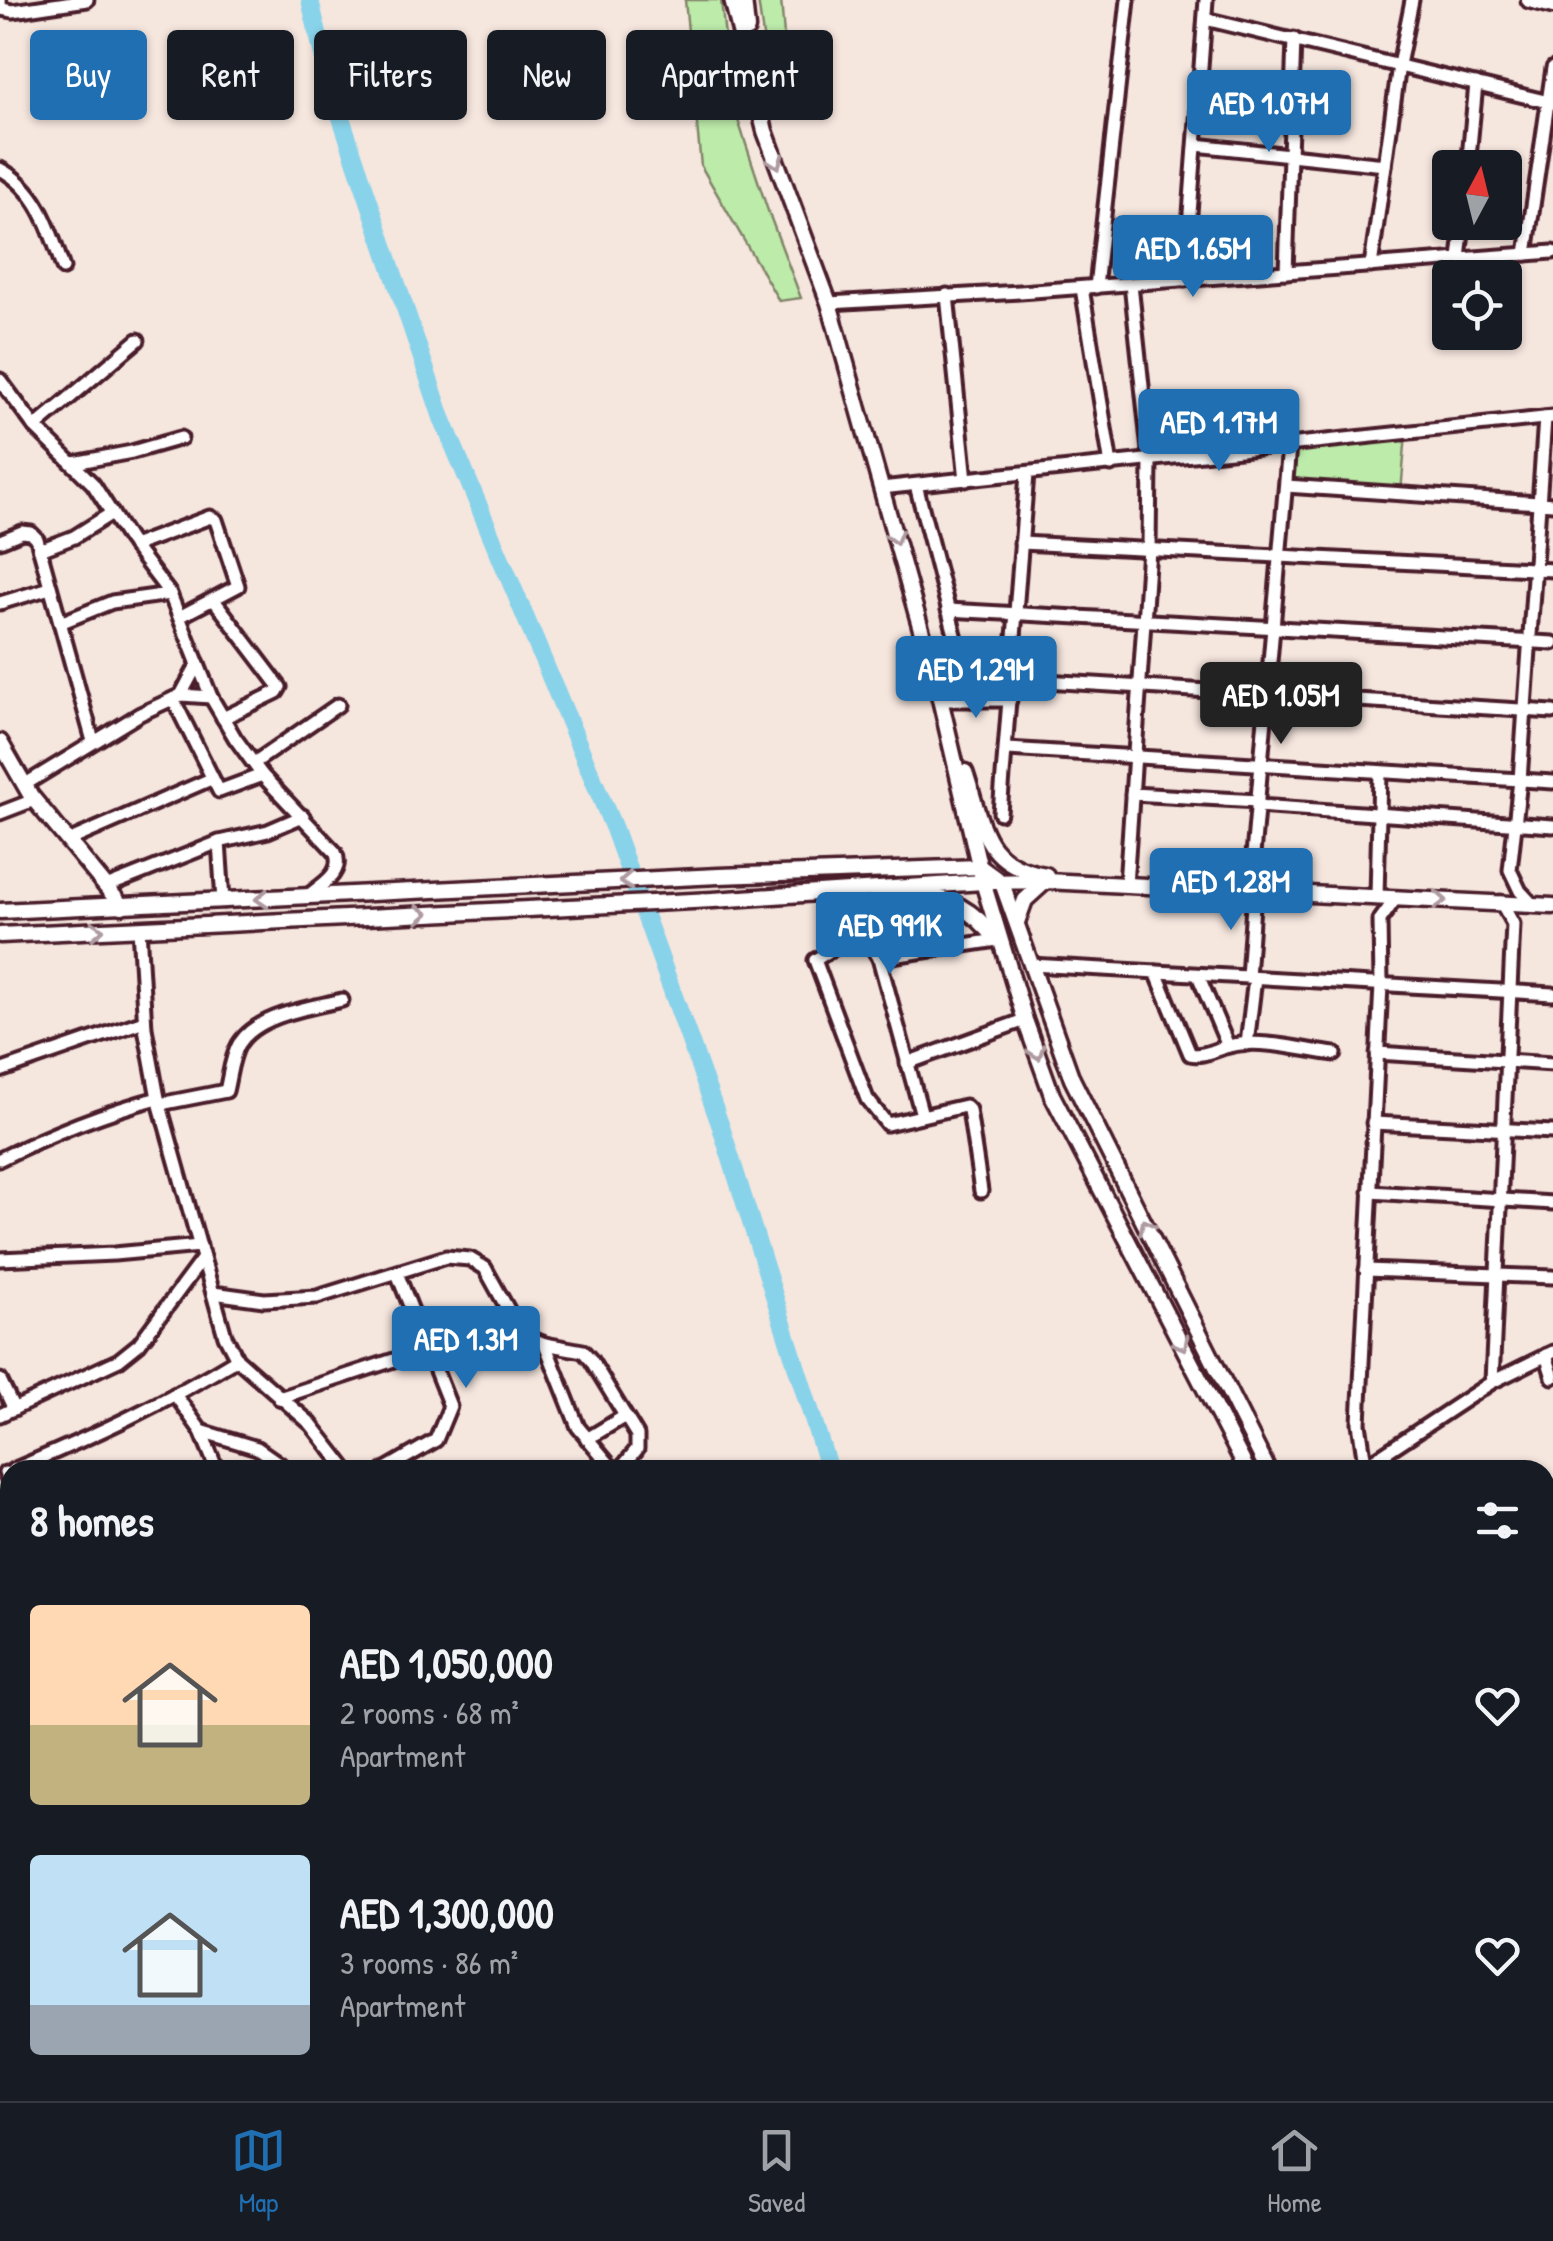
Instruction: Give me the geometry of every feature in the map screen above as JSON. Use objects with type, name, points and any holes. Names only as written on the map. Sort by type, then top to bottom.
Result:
[{"type":"street","points":[[0,2],[1,9],[13,11],[88,0]]},
{"type":"street","points":[[732,0],[740,30]]},
{"type":"street","points":[[744,0],[747,30]]},
{"type":"street","points":[[1111,464],[1089,287],[1128,0]]},
{"type":"street","points":[[1185,280],[1206,0]]},
{"type":"street","points":[[1371,266],[1399,64],[1412,0]]},
{"type":"street","points":[[1529,0],[1553,6]]},
{"type":"street","points":[[1206,18],[1550,102]]},
{"type":"street","points":[[1286,272],[1294,40]]},
{"type":"street","points":[[1526,254],[1553,68]]},
{"type":"street","points":[[1470,150],[1476,84]]},
{"type":"street","points":[[762,120],[829,303],[939,692],[989,842],[997,856],[1020,870],[1100,884]]},
{"type":"street","points":[[1196,144],[1385,165]]},
{"type":"street","points":[[0,168],[16,177],[35,200],[63,268]]},
{"type":"street","points":[[1461,240],[1459,260],[1553,252]]},
{"type":"street","points":[[829,303],[1432,262]]},
{"type":"street","points":[[1126,885],[1149,549],[1150,460],[1131,284]]},
{"type":"street","points":[[947,295],[966,480]]},
{"type":"street","points":[[34,426],[138,340]]},
{"type":"street","points":[[0,380],[34,426],[74,463],[170,594],[222,718],[262,775],[339,860],[337,870],[306,897]]},
{"type":"street","points":[[881,488],[1549,418],[1546,503],[1535,570],[1510,870],[1520,891],[1533,905]]},
{"type":"street","points":[[74,463],[181,438]]},
{"type":"street","points":[[1252,866],[1289,446]]},
{"type":"street","points":[[1000,813],[1027,474]]},
{"type":"street","points":[[916,485],[972,700]]},
{"type":"street","points":[[1286,486],[1546,503]]},
{"type":"street","points":[[40,550],[74,537],[112,514]]},
{"type":"street","points":[[133,546],[214,517],[238,580],[236,590],[181,616]]},
{"type":"street","points":[[0,541],[31,532],[40,550],[94,741]]},
{"type":"street","points":[[1021,543],[1553,570]]},
{"type":"street","points":[[0,603],[50,588]]},
{"type":"street","points":[[60,623],[112,602],[170,594]]},
{"type":"street","points":[[214,600],[280,687],[222,718]]},
{"type":"street","points":[[948,610],[1553,644]]},
{"type":"street","points":[[177,697],[198,662]]},
{"type":"street","points":[[1012,680],[1553,712]]},
{"type":"street","points":[[939,692],[972,700],[1010,700]]},
{"type":"street","points":[[939,692],[1000,943],[1052,1095],[1242,1460]]},
{"type":"street","points":[[24,786],[94,741],[177,697],[212,697]]},
{"type":"street","points":[[177,697],[218,791],[262,775]]},
{"type":"street","points":[[254,763],[338,705]]},
{"type":"street","points":[[0,742],[34,800],[122,906]]},
{"type":"street","points":[[1007,750],[1553,782]]},
{"type":"street","points":[[1376,897],[1380,772]]},
{"type":"street","points":[[68,840],[211,779]]},
{"type":"street","points":[[1132,794],[1553,826]]},
{"type":"street","points":[[0,814],[34,800]]},
{"type":"street","points":[[106,886],[219,842],[268,831],[303,816]]},
{"type":"street","points":[[219,842],[223,901]]},
{"type":"street","points":[[0,936],[713,900],[889,887],[982,874]]},
{"type":"street","points":[[0,912],[719,876],[982,874],[1002,883],[1046,881],[1553,906]]},
{"type":"street","points":[[1016,923],[1025,900],[1046,881]]},
{"type":"street","points":[[1002,883],[1072,1080],[1263,1460]]},
{"type":"street","points":[[889,887],[944,897],[970,910],[1000,943]]},
{"type":"street","points":[[837,891],[880,958],[922,1115]]},
{"type":"street","points":[[1247,1044],[1254,891]]},
{"type":"street","points":[[1366,1460],[1359,1423],[1380,920],[1396,898]]},
{"type":"street","points":[[1492,1382],[1512,924],[1501,902]]},
{"type":"street","points":[[139,928],[144,1022],[159,1101],[226,1336],[237,1359],[311,1424],[338,1460]]},
{"type":"street","points":[[862,931],[816,957],[816,964],[867,1099],[887,1124],[958,1105],[969,1110],[981,1191]]},
{"type":"street","points":[[880,958],[1000,943]]},
{"type":"street","points":[[1031,965],[1553,994]]},
{"type":"street","points":[[1156,972],[1190,1054],[1198,1056],[1247,1044],[1335,1054]]},
{"type":"street","points":[[1198,974],[1228,1046]]},
{"type":"street","points":[[0,1159],[56,1130],[110,1110],[226,1091],[242,1040],[280,1016],[342,1000]]},
{"type":"street","points":[[908,1062],[1025,1020]]},
{"type":"street","points":[[0,1071],[144,1022]]},
{"type":"street","points":[[1377,1053],[1553,1064]]},
{"type":"street","points":[[1373,1123],[1553,1132]]},
{"type":"street","points":[[1370,1192],[1553,1203]]},
{"type":"street","points":[[0,1259],[202,1252]]},
{"type":"street","points":[[0,1415],[129,1352],[202,1252]]},
{"type":"street","points":[[213,1293],[288,1300],[350,1289],[446,1257],[470,1260],[485,1268],[510,1316],[528,1337],[583,1351],[626,1416],[638,1442],[627,1460]]},
{"type":"street","points":[[1366,1270],[1553,1277]]},
{"type":"street","points":[[397,1274],[450,1406],[436,1440],[401,1460]]},
{"type":"street","points":[[545,1344],[567,1404],[587,1439],[607,1460]]},
{"type":"street","points":[[280,1398],[427,1349]]},
{"type":"street","points":[[1377,1460],[1492,1382],[1550,1353],[1553,1376]]},
{"type":"street","points":[[42,1460],[176,1396],[237,1359]]},
{"type":"street","points":[[0,1380],[14,1409]]},
{"type":"street","points":[[176,1396],[201,1431],[214,1460]]},
{"type":"street","points":[[587,1439],[626,1416]]},
{"type":"street","points":[[201,1431],[257,1448],[274,1460]]},
{"type":"green space","points":[[685,0],[721,0],[724,30],[688,30]]},
{"type":"green space","points":[[758,0],[781,0],[784,30],[762,30]]},
{"type":"green space","points":[[697,120],[738,120],[801,298],[779,301],[701,166]]},
{"type":"green space","points":[[1406,433],[1401,493],[1286,486],[1289,446]]},
{"type":"waterway","points":[[310,0],[330,85],[442,418],[614,829],[721,1127],[826,1460]]}]
